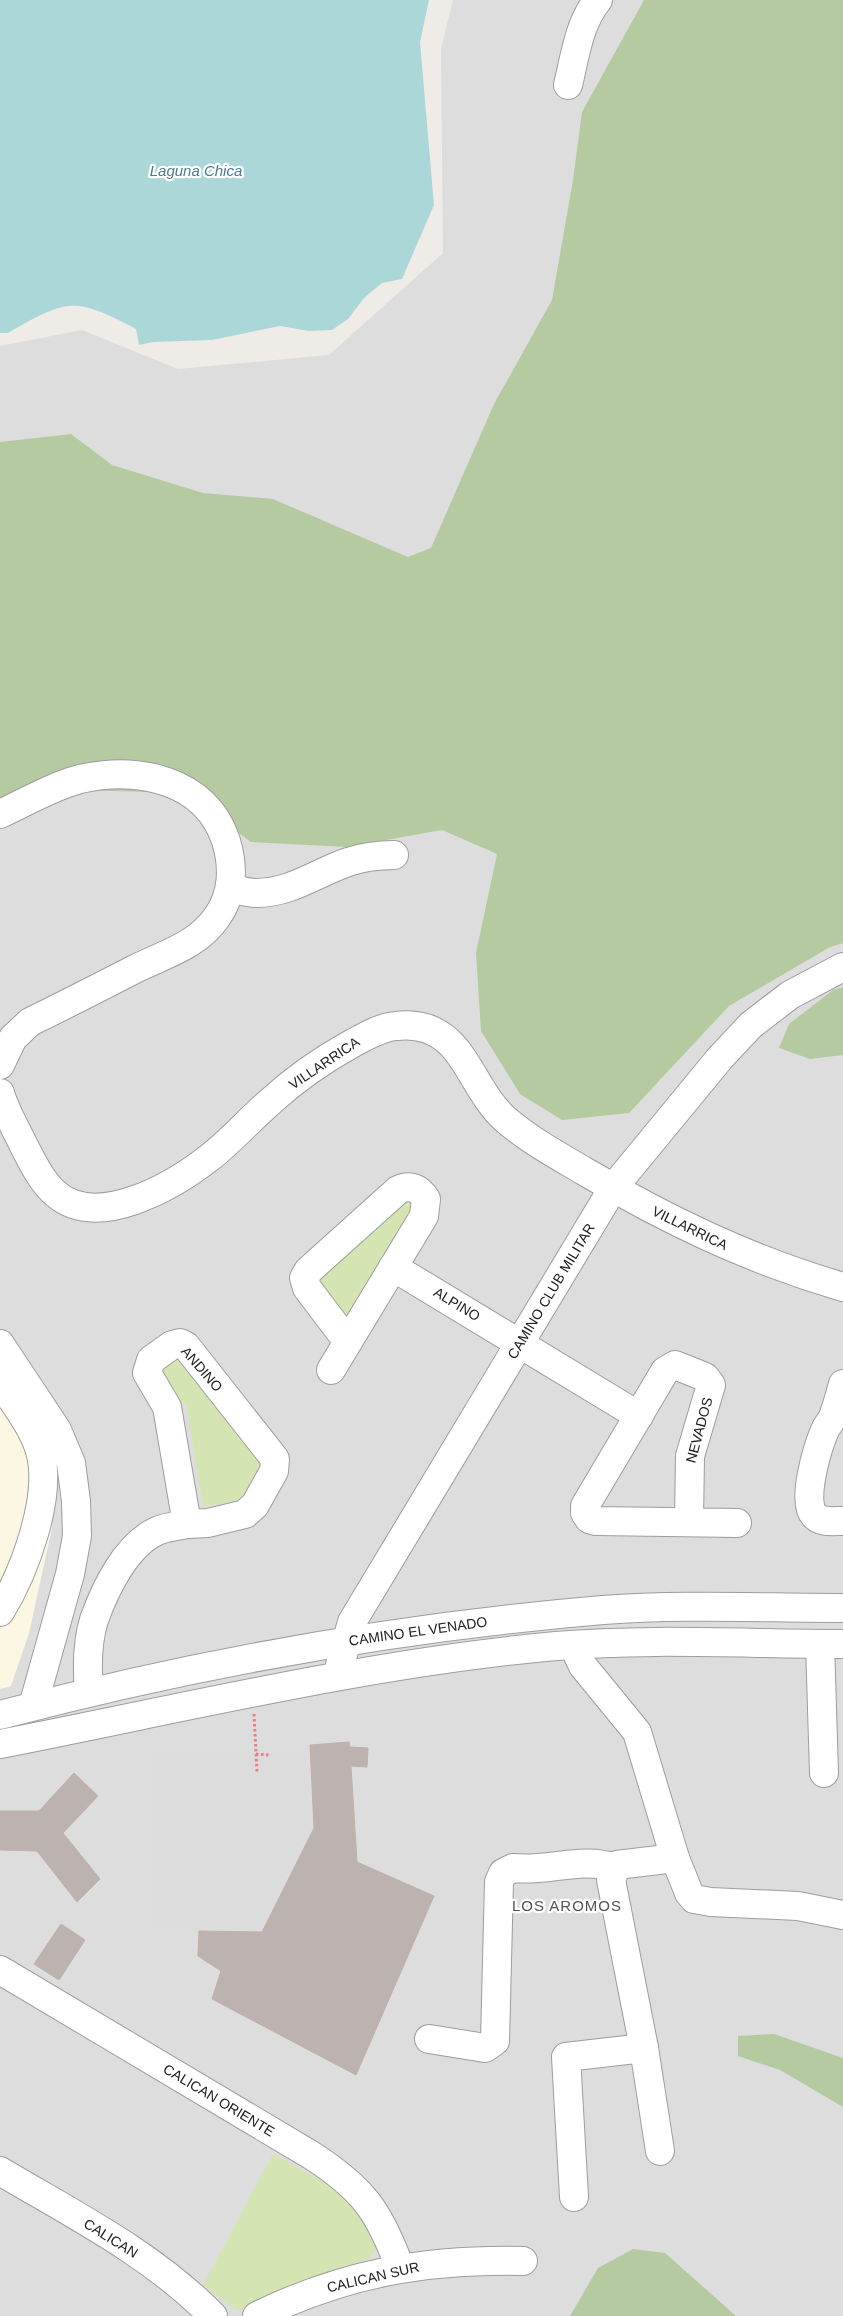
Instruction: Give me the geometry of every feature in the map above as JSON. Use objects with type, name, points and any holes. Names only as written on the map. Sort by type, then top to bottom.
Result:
[{"type":"street","points":[[568,84],[578,43],[592,7],[598,0]]},
{"type":"street","points":[[0,814],[80,779],[128,776],[163,780],[194,794],[212,813],[228,848],[231,872],[230,888],[217,917],[194,942],[30,1022],[13,1038],[0,1065]]},
{"type":"street","points":[[230,888],[255,893],[273,892],[300,885],[346,862],[363,857],[394,855]]},
{"type":"street","name":"CAMINO CLUB MILITAR","points":[[337,1676],[345,1641],[352,1622],[613,1188],[720,1058],[751,1025],[790,995],[843,967]]},
{"type":"street","name":"VILLARRICA","points":[[0,1093],[37,1171],[55,1193],[73,1204],[93,1209],[105,1208],[146,1194],[197,1167],[224,1145],[272,1099],[343,1048],[387,1028],[396,1026],[418,1027],[439,1035],[453,1044],[492,1104],[515,1128],[613,1188],[656,1212],[723,1245],[787,1270],[843,1287]]},
{"type":"street","points":[[331,1370],[348,1342],[426,1211],[426,1199],[418,1190],[412,1187],[398,1190],[308,1271],[304,1278],[305,1286],[348,1342]]},
{"type":"street","name":"ALPINO","points":[[393,1266],[480,1318],[518,1344]]},
{"type":"street","points":[[0,1344],[57,1430],[71,1463],[76,1501],[77,1536],[70,1574],[33,1706]]},
{"type":"street","name":"ANDINO","points":[[89,1692],[87,1665],[94,1620],[108,1589],[138,1544],[158,1531],[187,1524],[208,1523],[245,1514],[255,1505],[274,1471],[276,1462],[186,1346],[180,1344],[172,1345],[150,1360],[147,1373],[167,1407],[187,1524]]},
{"type":"street","points":[[518,1344],[639,1416]]},
{"type":"street","name":"NEVADOS","points":[[689,1522],[690,1456],[710,1393],[709,1382],[705,1377],[679,1365],[671,1366],[665,1371],[585,1506],[586,1516],[596,1521],[737,1523]]},
{"type":"street","points":[[0,1382],[30,1429],[40,1452],[42,1494],[29,1550],[17,1582],[0,1612]]},
{"type":"street","points":[[843,1384],[838,1420],[824,1432],[813,1471],[810,1503],[811,1511],[815,1517],[826,1521],[843,1521]]},
{"type":"street","name":"CAMINO EL VENADO","points":[[0,1715],[89,1692],[345,1641],[486,1621],[604,1610],[843,1608]]},
{"type":"street","points":[[0,1744],[337,1676],[402,1665],[573,1645],[658,1643],[831,1644],[824,1773]]},
{"type":"street","points":[[573,1645],[583,1666],[637,1732],[675,1858],[690,1893],[699,1901],[798,1906],[843,1915]]},
{"type":"street","points":[[660,2151],[644,2048],[612,1880],[616,1868],[624,1863],[675,1858]]},
{"type":"street","points":[[429,2039],[485,2048],[495,2041],[499,1882],[503,1873],[513,1868],[590,1864],[616,1868]]},
{"type":"street","name":"CALICAN ORIENTE","points":[[0,1970],[311,2155],[347,2179],[376,2212],[400,2268]]},
{"type":"street","points":[[574,2198],[566,2057],[644,2048]]},
{"type":"street","name":"CALICAN","points":[[0,2171],[145,2259],[173,2279],[213,2316]]},
{"type":"street","name":"CALICAN SUR","points":[[257,2316],[291,2299],[324,2287],[400,2268],[459,2262],[523,2261]]},
{"type":"path","points":[[253,1693],[257,1772]]},
{"type":"path","points":[[256,1754],[269,1756]]},
{"type":"shaded area","points":[[453,0],[843,0],[843,2316],[0,2316],[0,346],[82,330],[178,369],[329,355],[443,253],[441,49]]},
{"type":"shaded area","points":[[0,1362],[53,1478],[52,1528],[29,1633],[11,1686],[0,1689]]},
{"type":"shaded area","points":[[155,1752],[306,1753],[310,1829],[261,1930],[153,1929]]},
{"type":"green space","points":[[644,0],[843,0],[843,943],[830,947],[729,1006],[629,1113],[562,1120],[520,1094],[481,1031],[476,953],[497,854],[442,830],[347,847],[251,842],[185,793],[78,790],[0,811],[0,442],[71,434],[112,465],[203,493],[273,499],[408,557],[431,548],[494,404],[552,300],[573,180],[582,112]]},
{"type":"green space","points":[[843,987],[843,1055],[810,1059],[779,1048],[789,1024],[833,990]]},
{"type":"green space","points":[[411,1198],[416,1203],[360,1294],[366,1300],[358,1313],[345,1319],[319,1281],[320,1273],[397,1203]]},
{"type":"green space","points":[[175,1357],[185,1361],[257,1458],[261,1469],[244,1494],[232,1501],[203,1506],[186,1402],[177,1405],[160,1371]]},
{"type":"green space","points":[[774,2034],[843,2058],[843,2107],[780,2070],[738,2056],[738,2036]]},
{"type":"green space","points":[[273,2154],[318,2179],[350,2202],[364,2219],[377,2248],[370,2258],[311,2278],[247,2311],[235,2309],[203,2285]]},
{"type":"green space","points":[[633,2249],[665,2253],[736,2316],[570,2316],[598,2268]]},
{"type":"water","name":"Laguna Chica","points":[[0,0],[429,0],[420,42],[434,205],[402,279],[382,283],[364,298],[348,319],[332,330],[309,331],[280,326],[212,340],[153,342],[139,345],[136,329],[98,311],[72,306],[45,313],[8,333],[0,333]]},
{"type":"building","points":[[349,1742],[350,1747],[368,1748],[367,1767],[351,1766],[357,1862],[434,1896],[356,2075],[212,1999],[221,1971],[198,1956],[199,1931],[262,1932],[314,1828],[310,1745]]},
{"type":"building","points":[[74,1773],[98,1796],[63,1833],[100,1879],[77,1902],[37,1851],[0,1850],[0,1811],[39,1811]]},
{"type":"building","points":[[61,1924],[85,1940],[59,1980],[34,1964]]},
{"type":"district","name":"LOS AROMOS","points":[[567,1905]]}]
